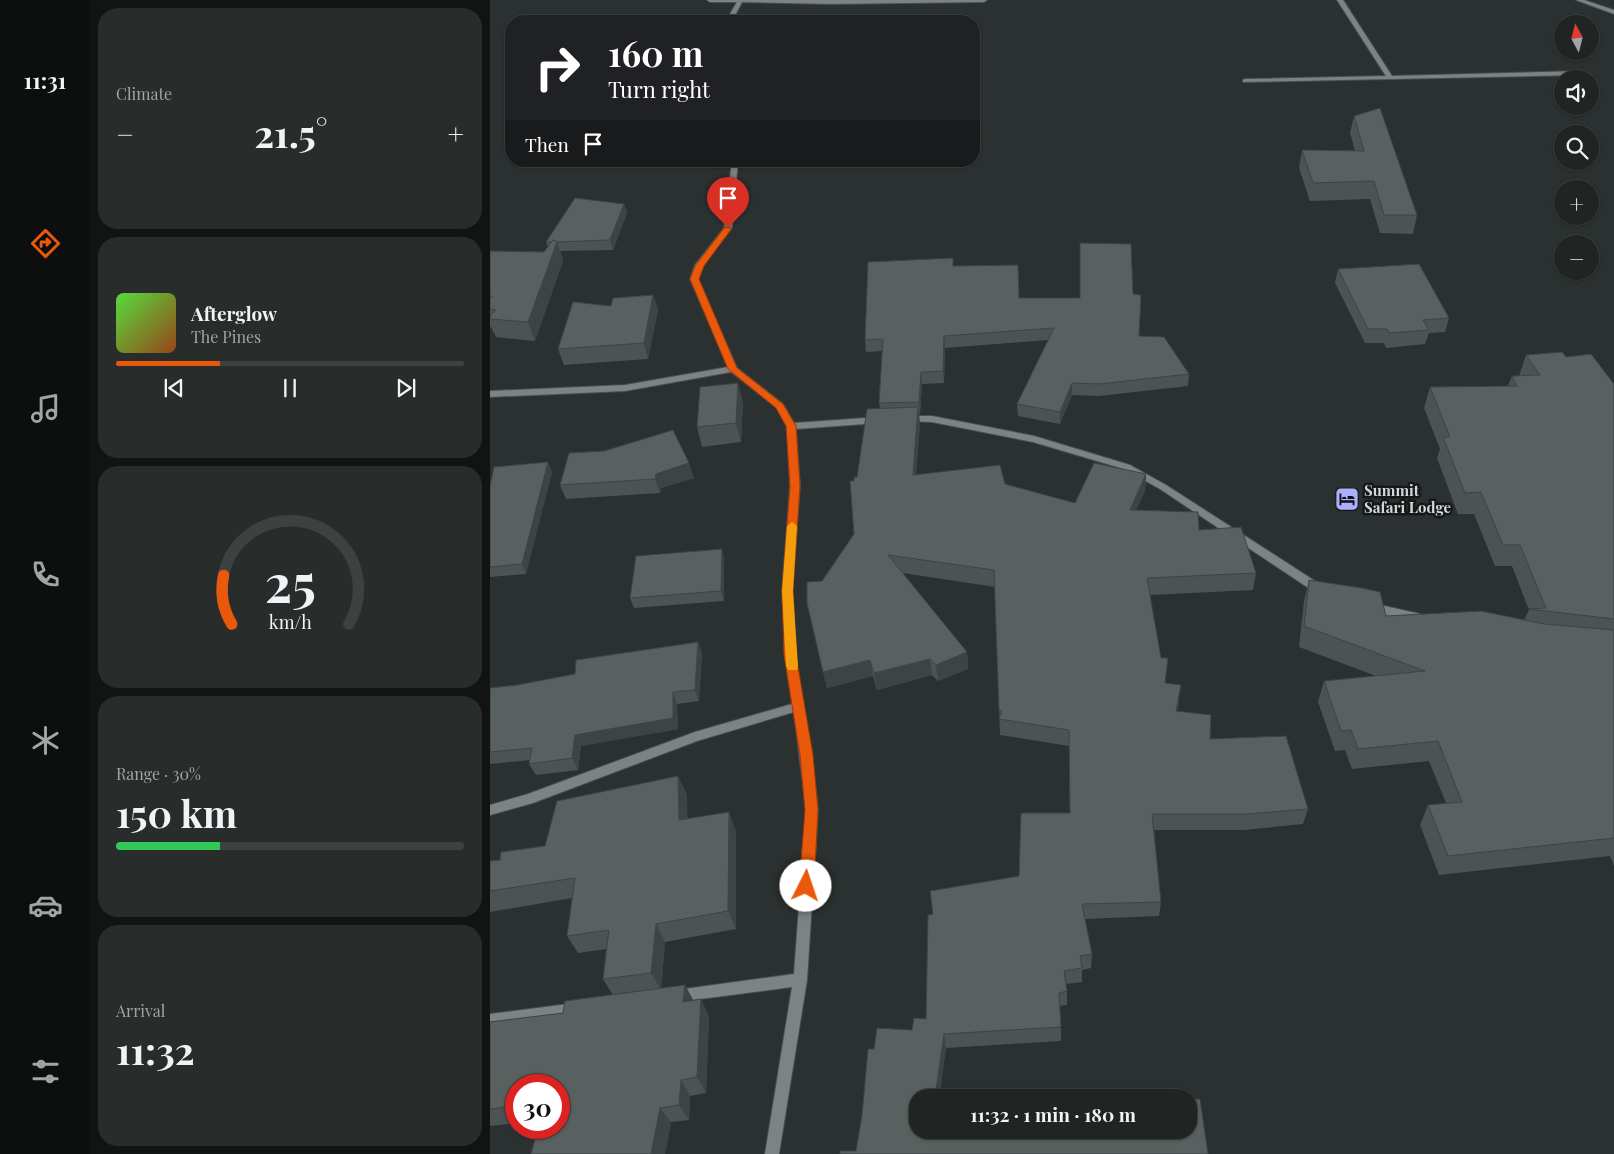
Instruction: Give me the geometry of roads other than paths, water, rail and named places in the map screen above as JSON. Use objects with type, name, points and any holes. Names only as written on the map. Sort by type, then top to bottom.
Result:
[{"type":"street","points":[[710,0],[831,2],[984,0]]},
{"type":"street","points":[[1340,0],[1390,78]]},
{"type":"street","points":[[1578,0],[1614,12]]},
{"type":"street","points":[[732,15],[740,1]]},
{"type":"street","points":[[1245,81],[1554,74]]},
{"type":"street","points":[[734,167],[728,228],[699,266],[694,279],[733,369],[780,406],[791,426],[795,486],[787,591],[790,655],[806,755],[812,810],[800,980],[772,1154]]},
{"type":"street","points":[[490,394],[626,388],[733,369]]},
{"type":"street","points":[[791,426],[893,419],[932,419],[1034,439],[1118,464],[1127,467],[1162,487],[1311,584],[1326,591]]},
{"type":"street","points":[[1360,604],[1397,614],[1422,618]]},
{"type":"street","points":[[490,810],[538,796],[695,737],[799,706]]},
{"type":"street","points":[[664,998],[800,980]]},
{"type":"street","points":[[490,1021],[587,1008]]},
{"type":"place","name":"Summit Safari Lodge","points":[[1347,499]]}]
